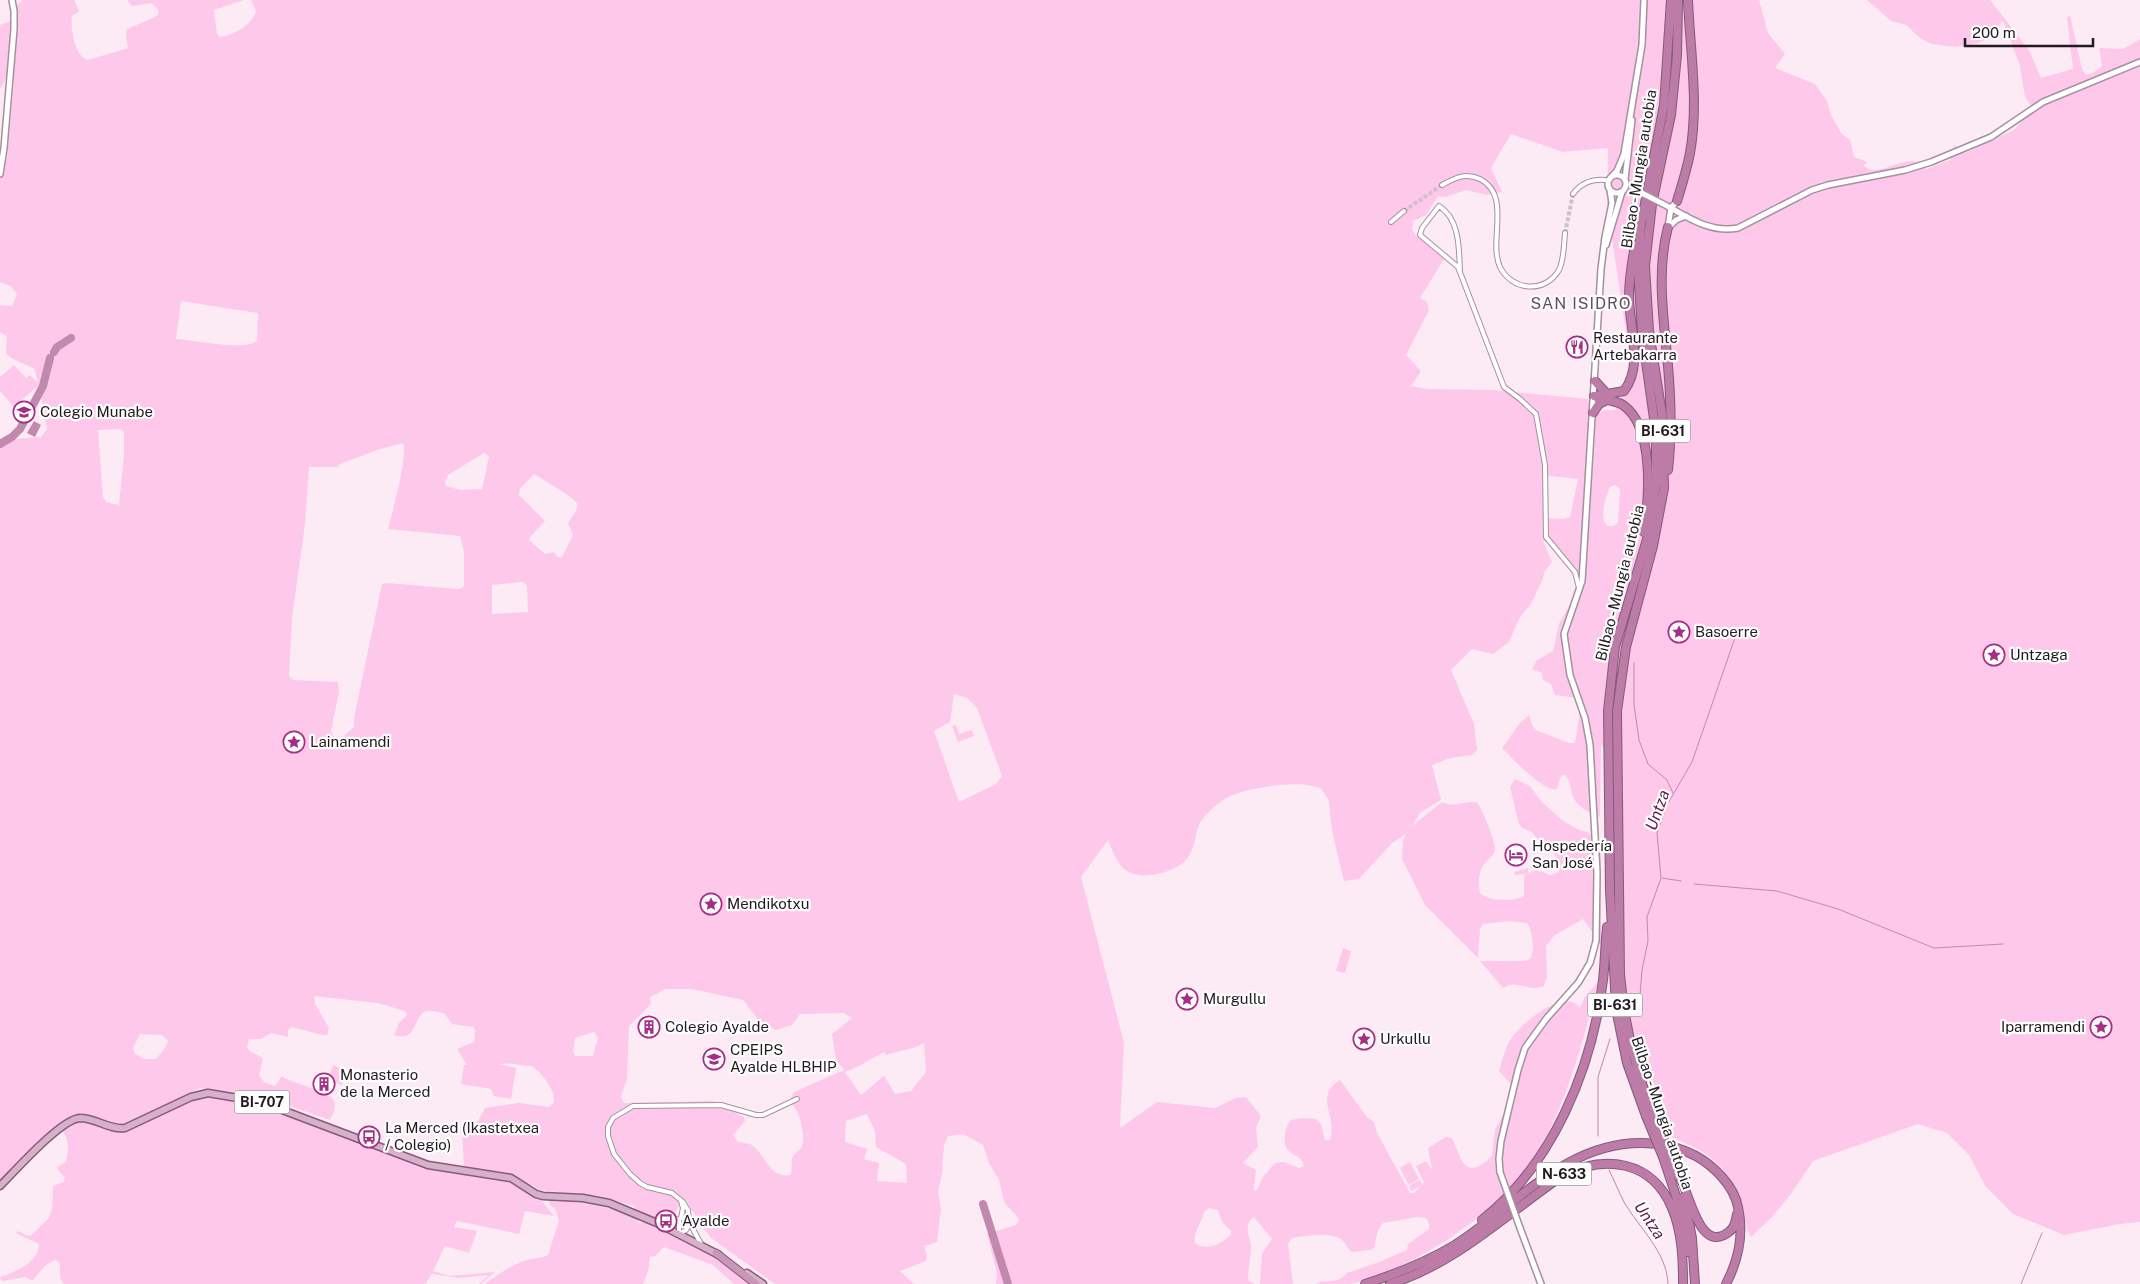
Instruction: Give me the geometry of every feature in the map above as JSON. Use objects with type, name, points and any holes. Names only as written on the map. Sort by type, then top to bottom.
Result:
[{"type":"highway","name":"Bilbao - Mungia autobia","points":[[1671,0],[1664,105],[1641,224],[1638,294],[1656,433],[1656,484],[1648,536],[1615,647],[1610,691],[1608,758],[1610,890],[1616,1009],[1627,1063],[1666,1156],[1678,1199],[1686,1238],[1688,1284]]},
{"type":"highway","name":"Bilbao - Mungia autobia","points":[[1650,1114],[1632,1054],[1622,1008],[1617,711],[1626,647],[1653,546],[1664,488],[1662,414],[1649,331],[1645,266],[1652,204],[1671,115],[1677,55],[1678,0]]},
{"type":"highway","points":[[1677,201],[1690,152],[1692,130],[1693,81],[1688,0]]},
{"type":"highway","points":[[1593,413],[1607,397],[1624,391],[1630,382],[1634,369],[1629,294],[1636,241],[1641,224]]},
{"type":"highway","points":[[1664,488],[1667,481],[1671,422],[1662,291],[1668,227]]},
{"type":"highway","points":[[1595,381],[1607,397]]},
{"type":"highway","points":[[1594,396],[1607,397],[1625,406],[1633,415],[1643,441],[1649,482],[1647,512],[1632,590]]},
{"type":"highway","points":[[1396,1273],[1451,1242],[1485,1218],[1520,1184],[1548,1145],[1572,1096],[1590,1042],[1602,981],[1610,890]]},
{"type":"highway","name":"N-633","points":[[1365,1284],[1402,1272],[1455,1245],[1504,1210],[1548,1175],[1571,1160],[1595,1150],[1630,1143],[1664,1145],[1689,1152],[1711,1166],[1729,1188]]},
{"type":"highway","name":"Bilbao - Mungia autobia","points":[[1666,1156],[1677,1172],[1685,1198],[1692,1238],[1695,1284]]},
{"type":"highway","name":"N-633","points":[[1390,1284],[1432,1266],[1466,1247],[1574,1169],[1600,1163],[1620,1164],[1637,1170],[1654,1182],[1667,1198],[1677,1223],[1680,1238],[1683,1284]]},
{"type":"highway","points":[[1677,1172],[1686,1188],[1698,1223],[1702,1230],[1709,1235],[1721,1236],[1734,1226],[1737,1214],[1729,1188]]},
{"type":"highway","points":[[1726,1284],[1738,1253],[1741,1233],[1738,1204],[1729,1188]]},
{"type":"highway","name":"N-633","points":[[1383,1284],[1420,1269],[1459,1246],[1499,1216],[1504,1210]]},
{"type":"highway","points":[[716,1253],[756,1284]]},
{"type":"main road","name":"BI-707","points":[[0,1186],[70,1120],[85,1118],[113,1128],[125,1128],[191,1097],[208,1093],[270,1104],[428,1165],[511,1178],[536,1194],[543,1196],[596,1199],[618,1206],[716,1253],[763,1284]]},
{"type":"street","points":[[0,174],[14,29],[12,0]]},
{"type":"street","points":[[1541,1284],[1500,1172],[1499,1159],[1501,1141],[1521,1058],[1533,1035],[1570,994],[1585,973],[1594,952],[1596,940],[1598,881],[1590,745],[1585,718],[1570,675],[1564,644],[1565,627],[1580,591],[1603,255],[1612,203],[1608,184],[1622,163],[1642,46],[1644,0]]},
{"type":"street","points":[[1612,176],[1619,175],[1634,189],[1686,216],[1714,228],[1729,230],[1738,228],[1820,188],[1839,182],[1905,170],[1930,162],[1991,137],[2043,102],[2140,62]]},
{"type":"street","points":[[1603,255],[1625,180],[1632,107]]},
{"type":"street","points":[[1442,185],[1459,176],[1467,175],[1485,182],[1492,189],[1497,201],[1499,263],[1506,276],[1522,286],[1531,287],[1543,284],[1558,272],[1565,233]]},
{"type":"street","points":[[1572,194],[1580,186],[1588,182],[1605,180]]},
{"type":"street","points":[[1610,190],[1617,193],[1623,190],[1634,189]]},
{"type":"street","points":[[1668,227],[1670,207],[1677,201],[1679,208],[1686,216]]},
{"type":"street","points":[[1460,272],[1456,228],[1447,210],[1439,206],[1422,228],[1420,235],[1458,267],[1504,387],[1536,414],[1545,465],[1546,537],[1576,572],[1580,591]]},
{"type":"street","points":[[1391,222],[1404,211]]},
{"type":"street","points":[[1668,227],[1676,220],[1686,216]]},
{"type":"street","points":[[704,1247],[689,1222],[686,1205],[667,1191],[647,1187],[630,1174],[614,1154],[609,1142],[608,1127],[613,1118],[633,1106],[722,1105],[756,1115],[763,1115],[796,1099]]},
{"type":"street","points":[[679,1234],[682,1208],[680,1199]]},
{"type":"street","points":[[661,1225],[680,1219],[689,1222]]},
{"type":"street","points":[[679,1234],[686,1230],[689,1222]]},
{"type":"shaded area","points":[[23,0],[74,0],[79,11],[72,16],[74,41],[80,54],[88,60],[128,48],[127,29],[155,17],[159,13],[157,8],[151,3],[132,6],[127,0],[244,0],[214,10],[217,34],[220,37],[236,32],[251,21],[256,11],[251,0],[1759,0],[1768,33],[1785,54],[1775,68],[1815,84],[1827,101],[1831,115],[1841,133],[1850,140],[1854,157],[1867,162],[1864,166],[1879,170],[1912,161],[1920,163],[1926,169],[1950,160],[1954,145],[1965,153],[2014,130],[2033,109],[2025,97],[2020,66],[2002,21],[1998,28],[1994,27],[1991,37],[1978,43],[1956,47],[1932,44],[1921,39],[1906,25],[1891,21],[1867,0],[1990,0],[2029,50],[2041,78],[2073,69],[2067,18],[2070,15],[2082,69],[2086,75],[2093,73],[2102,66],[2099,48],[2123,49],[2140,39],[2140,1222],[2064,1235],[2013,1214],[1986,1187],[1969,1155],[1947,1133],[1918,1124],[1813,1161],[1791,1194],[1772,1217],[1751,1237],[1741,1204],[1729,1178],[1722,1168],[1704,1153],[1667,1136],[1644,1082],[1628,1020],[1623,936],[1620,774],[1601,744],[1600,817],[1579,806],[1574,799],[1565,775],[1561,776],[1557,789],[1544,786],[1528,774],[1502,748],[1520,723],[1529,715],[1532,725],[1536,730],[1569,743],[1574,743],[1576,739],[1581,704],[1578,698],[1555,695],[1551,684],[1543,680],[1542,673],[1532,669],[1537,660],[1553,651],[1559,624],[1575,596],[1579,584],[1561,553],[1543,541],[1552,562],[1544,572],[1543,579],[1531,604],[1520,617],[1509,642],[1493,654],[1472,649],[1451,670],[1474,724],[1477,750],[1472,755],[1450,758],[1432,765],[1441,800],[1420,813],[1412,826],[1442,802],[1451,805],[1469,802],[1478,803],[1489,827],[1495,847],[1494,853],[1481,870],[1480,893],[1489,898],[1501,900],[1524,896],[1524,876],[1526,874],[1515,875],[1514,872],[1528,868],[1528,873],[1537,870],[1550,875],[1559,872],[1556,857],[1548,844],[1538,840],[1532,832],[1522,828],[1519,824],[1510,787],[1515,779],[1530,786],[1541,801],[1563,821],[1579,830],[1588,832],[1601,846],[1601,944],[1583,919],[1554,936],[1546,946],[1547,977],[1544,986],[1533,988],[1512,984],[1503,988],[1480,961],[1524,961],[1530,959],[1533,941],[1527,923],[1510,921],[1483,924],[1480,929],[1478,958],[1425,905],[1402,859],[1403,840],[1406,834],[1392,843],[1359,879],[1344,881],[1332,831],[1330,805],[1321,789],[1310,785],[1299,784],[1258,788],[1226,798],[1202,819],[1189,856],[1171,870],[1154,875],[1138,875],[1126,871],[1119,864],[1108,840],[1081,877],[1124,1043],[1120,1128],[1157,1102],[1215,1108],[1236,1098],[1246,1097],[1261,1116],[1256,1128],[1258,1147],[1243,1163],[1256,1170],[1254,1191],[1257,1190],[1263,1177],[1275,1163],[1284,1162],[1299,1168],[1304,1166],[1300,1158],[1286,1147],[1285,1133],[1291,1120],[1303,1118],[1316,1119],[1321,1124],[1325,1140],[1330,1140],[1332,1131],[1327,1100],[1328,1093],[1332,1086],[1340,1080],[1367,1117],[1374,1122],[1377,1133],[1410,1193],[1414,1193],[1421,1186],[1411,1191],[1409,1186],[1420,1180],[1422,1184],[1424,1182],[1416,1166],[1426,1161],[1432,1170],[1428,1148],[1446,1137],[1452,1138],[1461,1160],[1468,1167],[1473,1168],[1481,1165],[1492,1155],[1495,1130],[1506,1109],[1513,1087],[1499,1071],[1509,1042],[1522,1026],[1542,1010],[1564,1002],[1573,1002],[1580,1008],[1584,998],[1598,982],[1570,1080],[1551,1127],[1526,1171],[1504,1193],[1505,1196],[1472,1223],[1433,1249],[1391,1270],[1350,1284],[1316,1284],[1334,1281],[1342,1278],[1347,1273],[1407,1250],[1408,1244],[1429,1229],[1429,1223],[1426,1218],[1417,1217],[1383,1223],[1378,1230],[1374,1248],[1370,1250],[1351,1252],[1341,1239],[1331,1236],[1317,1235],[1292,1238],[1288,1244],[1293,1284],[1260,1284],[1262,1254],[1272,1239],[1254,1217],[1248,1225],[1251,1250],[1248,1281],[1255,1284],[996,1284],[997,1273],[987,1234],[1016,1225],[1019,1219],[1004,1202],[999,1180],[989,1163],[983,1145],[963,1134],[948,1136],[944,1145],[942,1174],[938,1191],[941,1208],[937,1242],[924,1246],[927,1257],[926,1261],[900,1271],[914,1284],[775,1284],[711,1238],[686,1200],[681,1202],[667,1222],[636,1210],[634,1206],[600,1196],[539,1190],[533,1185],[528,1185],[522,1180],[506,1174],[464,1168],[462,1132],[478,1121],[485,1108],[519,1103],[549,1107],[554,1102],[554,1097],[544,1077],[532,1066],[499,1064],[516,1068],[511,1099],[494,1096],[491,1089],[461,1084],[464,1065],[467,1065],[457,1049],[474,1042],[475,1030],[473,1027],[452,1024],[444,1013],[427,1011],[419,1017],[415,1027],[408,1035],[394,1035],[399,1023],[407,1015],[405,1011],[378,1003],[314,996],[315,1004],[329,1028],[327,1035],[292,1027],[288,1030],[288,1037],[271,1033],[261,1039],[249,1039],[247,1047],[251,1052],[263,1058],[259,1075],[264,1082],[275,1086],[282,1076],[325,1093],[330,1097],[334,1101],[335,1106],[330,1120],[269,1099],[200,1088],[123,1125],[81,1113],[62,1122],[0,1181],[0,440],[41,437],[47,429],[39,385],[14,407],[0,391],[0,377],[14,365],[26,378],[30,375],[38,383],[35,369],[11,358],[6,353],[7,337],[0,332],[0,305],[12,306],[17,294],[11,286],[0,282],[0,166],[4,167],[7,158],[14,79],[13,74],[8,75],[0,89],[0,25],[14,20],[16,6]],"holes":[[[1511,134],[1563,152],[1608,148],[1607,205],[1632,372],[1615,410],[1605,410],[1595,416],[1588,399],[1493,390],[1428,389],[1411,386],[1421,371],[1406,355],[1429,310],[1427,302],[1420,298],[1444,259],[1416,235],[1412,230],[1413,221],[1426,215],[1438,196],[1446,197],[1466,190],[1487,195],[1502,192],[1491,168]],[[181,301],[258,313],[257,341],[242,345],[176,339]],[[120,429],[124,432],[124,455],[119,505],[106,502],[103,497],[98,430]],[[403,443],[402,472],[388,529],[460,536],[464,552],[464,585],[462,588],[382,584],[354,718],[354,727],[338,741],[331,731],[339,692],[338,682],[293,680],[289,676],[292,618],[305,524],[309,467],[337,467],[340,464],[380,449]],[[484,453],[489,456],[482,489],[460,490],[446,486],[445,481],[448,475]],[[534,474],[568,495],[578,504],[568,523],[573,535],[562,557],[558,557],[554,552],[545,554],[529,540],[545,521],[519,495],[520,489]],[[1542,475],[1578,479],[1570,517],[1563,519],[1547,518]],[[1615,485],[1619,488],[1618,522],[1614,526],[1608,526],[1604,518],[1603,513],[1610,487]],[[523,582],[527,586],[528,612],[492,614],[492,585]],[[954,694],[967,698],[977,708],[1002,776],[996,784],[959,802],[934,731],[950,722]],[[666,989],[692,989],[743,1000],[760,1022],[776,1030],[792,1025],[800,1014],[844,1013],[852,1018],[832,1034],[836,1060],[844,1070],[794,1092],[789,1102],[793,1104],[799,1115],[803,1136],[801,1148],[793,1157],[790,1175],[777,1173],[750,1144],[738,1142],[733,1135],[745,1121],[744,1117],[713,1101],[624,1103],[621,1097],[627,1078],[629,1026],[651,1004],[650,997]],[[594,1032],[598,1038],[593,1056],[575,1056],[573,1052],[575,1038]],[[140,1034],[162,1035],[168,1041],[166,1047],[156,1059],[144,1059],[135,1054],[133,1048]],[[924,1043],[926,1072],[911,1091],[895,1094],[884,1076],[861,1095],[845,1072],[884,1052],[886,1055]],[[867,1114],[875,1131],[876,1147],[906,1164],[907,1183],[877,1181],[879,1163],[864,1159],[867,1149],[845,1142],[846,1121]],[[1209,1208],[1218,1210],[1222,1222],[1231,1231],[1231,1234],[1214,1245],[1199,1246],[1195,1243],[1195,1239],[1204,1212]]]},
{"type":"shaded area","points":[[34,421],[41,425],[35,437],[27,433]]},
{"type":"shaded area","points":[[956,725],[959,734],[972,730],[974,736],[958,742],[952,726]]},
{"type":"shaded area","points":[[1343,948],[1351,951],[1345,973],[1336,971]]},
{"type":"shaded area","points":[[333,1065],[347,1071],[342,1085],[328,1079]]},
{"type":"shaded area","points":[[207,1095],[257,1104],[399,1156],[512,1181],[541,1200],[554,1216],[525,1211],[519,1234],[457,1221],[454,1227],[477,1231],[469,1253],[445,1246],[433,1271],[449,1276],[495,1272],[481,1284],[479,1284],[489,1275],[459,1278],[432,1274],[425,1284],[64,1284],[60,1278],[60,1264],[56,1260],[46,1265],[32,1281],[26,1277],[2,1281],[0,1277],[25,1266],[37,1251],[39,1244],[16,1233],[18,1231],[28,1236],[31,1235],[49,1218],[52,1209],[53,1186],[64,1182],[65,1177],[59,1172],[57,1167],[66,1162],[68,1146],[62,1130],[71,1124],[80,1122],[89,1122],[115,1129],[133,1129],[189,1100]]},
{"type":"shaded area","points":[[1410,1162],[1419,1179],[1409,1185],[1400,1168]]},
{"type":"shaded area","points":[[549,1199],[595,1205],[628,1215],[639,1220],[638,1222],[642,1223],[643,1221],[715,1258],[751,1284],[734,1284],[713,1265],[664,1247],[655,1256],[650,1257],[648,1271],[643,1284],[485,1284],[519,1263],[548,1255],[559,1221],[556,1210],[549,1204]]},
{"type":"waterway","points":[[54,352],[57,347],[71,338]]},
{"type":"waterway","points":[[0,444],[12,437],[20,429],[43,386],[50,358]]},
{"type":"waterway","name":"Untza","points":[[1639,1008],[1642,970],[1648,941],[1647,917],[1661,878],[1657,833],[1667,805],[1692,762],[1738,629]]},
{"type":"waterway","points":[[1634,663],[1634,705],[1639,740],[1648,764],[1667,780],[1673,793]]},
{"type":"waterway","points":[[1662,878],[1681,881]]},
{"type":"waterway","points":[[1694,884],[1777,891],[1838,909],[1934,948],[2003,944]]},
{"type":"waterway","name":"Untza","points":[[1598,1136],[1598,1077],[1610,1039]]},
{"type":"waterway","name":"Untza","points":[[1609,1170],[1630,1212],[1658,1251],[1663,1261],[1668,1284]]},
{"type":"waterway","points":[[983,1204],[1008,1284]]},
{"type":"waterway","points":[[2021,1284],[2042,1233]]},
{"type":"tunnel","points":[[1404,211],[1442,185]]},
{"type":"tunnel","points":[[1565,233],[1573,194]]},
{"type":"place","name":"Restaurante Artebakarra","points":[[1577,347]]},
{"type":"place","name":"Colegio Munabe","points":[[24,412]]},
{"type":"place","name":"Basoerre","points":[[1679,632]]},
{"type":"place","name":"Untzaga","points":[[1994,655]]},
{"type":"place","name":"Lainamendi","points":[[294,742]]},
{"type":"place","name":"Hospedería San José","points":[[1516,855]]},
{"type":"place","name":"Mendikotxu","points":[[711,904]]},
{"type":"place","name":"Murgullu","points":[[1187,999]]},
{"type":"place","name":"Colegio Ayalde","points":[[649,1027]]},
{"type":"place","name":"Iparramendi","points":[[2101,1027]]},
{"type":"place","name":"Urkullu","points":[[1364,1039]]},
{"type":"place","name":"CPEIPS Ayalde HLBHIP","points":[[714,1059]]},
{"type":"place","name":"Monasterio de la Merced","points":[[324,1084]]},
{"type":"place","name":"La Merced (Ikastetxea / Colegio)","points":[[369,1137]]},
{"type":"place","name":"Ayalde","points":[[666,1221]]},
{"type":"district","name":"SAN ISIDRO","points":[[1581,303]]}]
